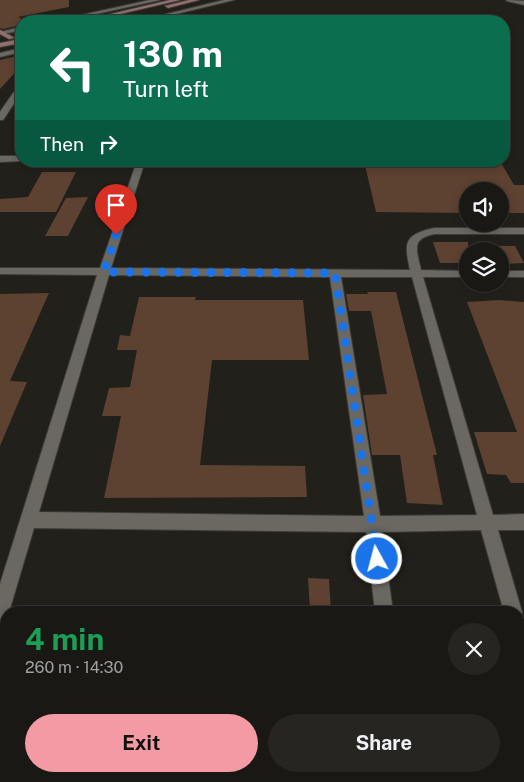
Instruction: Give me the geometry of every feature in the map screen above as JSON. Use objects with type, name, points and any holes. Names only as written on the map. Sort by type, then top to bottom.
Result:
[{"type":"main road","points":[[109,15],[175,0]]},
{"type":"main road","points":[[130,15],[196,0]]},
{"type":"main road","points":[[1,32],[11,38]]},
{"type":"main road","points":[[0,40],[15,37]]},
{"type":"main road","points":[[0,46],[15,42]]},
{"type":"street","points":[[87,15],[158,0]]},
{"type":"street","points":[[168,15],[231,0]]},
{"type":"street","points":[[509,0],[524,3]]},
{"type":"street","points":[[198,15],[202,7]]},
{"type":"street","points":[[181,12],[185,15]]},
{"type":"street","points":[[1,32],[15,30]]},
{"type":"street","points":[[0,55],[15,51]]},
{"type":"street","points":[[0,118],[4,107],[15,95]]},
{"type":"street","points":[[0,158],[15,159]]},
{"type":"street","points":[[2,606],[104,272],[140,167]]},
{"type":"street","points":[[511,606],[416,273],[410,244],[413,237],[421,233],[434,231],[524,231]]},
{"type":"street","points":[[0,271],[459,274]]},
{"type":"street","points":[[335,273],[373,524],[383,606]]},
{"type":"street","points":[[509,274],[524,274]]},
{"type":"street","points":[[27,520],[373,524],[524,522]]},
{"type":"building","points":[[0,0],[69,0],[69,7],[28,15],[15,15],[15,26],[0,28]]},
{"type":"building","points":[[15,56],[15,73],[0,89],[0,60]]},
{"type":"building","points":[[365,167],[504,167],[514,185],[524,185],[524,213],[509,213],[509,182],[459,182],[459,213],[376,212]]},
{"type":"building","points":[[42,172],[76,172],[56,212],[0,212],[0,199],[28,197]]},
{"type":"building","points":[[88,197],[68,236],[45,236],[66,198]]},
{"type":"building","points":[[433,242],[459,242],[459,263],[440,263]]},
{"type":"building","points":[[509,246],[515,246],[524,263],[509,264]]},
{"type":"building","points":[[367,292],[396,292],[437,455],[433,455],[443,505],[407,503],[400,455],[372,455],[363,395],[387,394],[371,311],[349,311],[346,294],[368,294]]},
{"type":"building","points":[[49,293],[10,381],[27,382],[0,446],[0,294]]},
{"type":"building","points":[[139,297],[196,297],[195,300],[303,300],[309,360],[212,360],[200,465],[305,466],[307,497],[104,498],[121,416],[102,416],[109,388],[130,387],[137,350],[117,350],[120,335],[130,336]]},
{"type":"building","points":[[499,300],[524,302],[524,483],[511,483],[506,475],[487,474],[474,432],[517,432],[467,302]]},
{"type":"building","points":[[308,578],[329,579],[331,606],[310,606]]},
{"type":"route","points":[[116,235],[104,272],[335,273],[377,559]]}]
